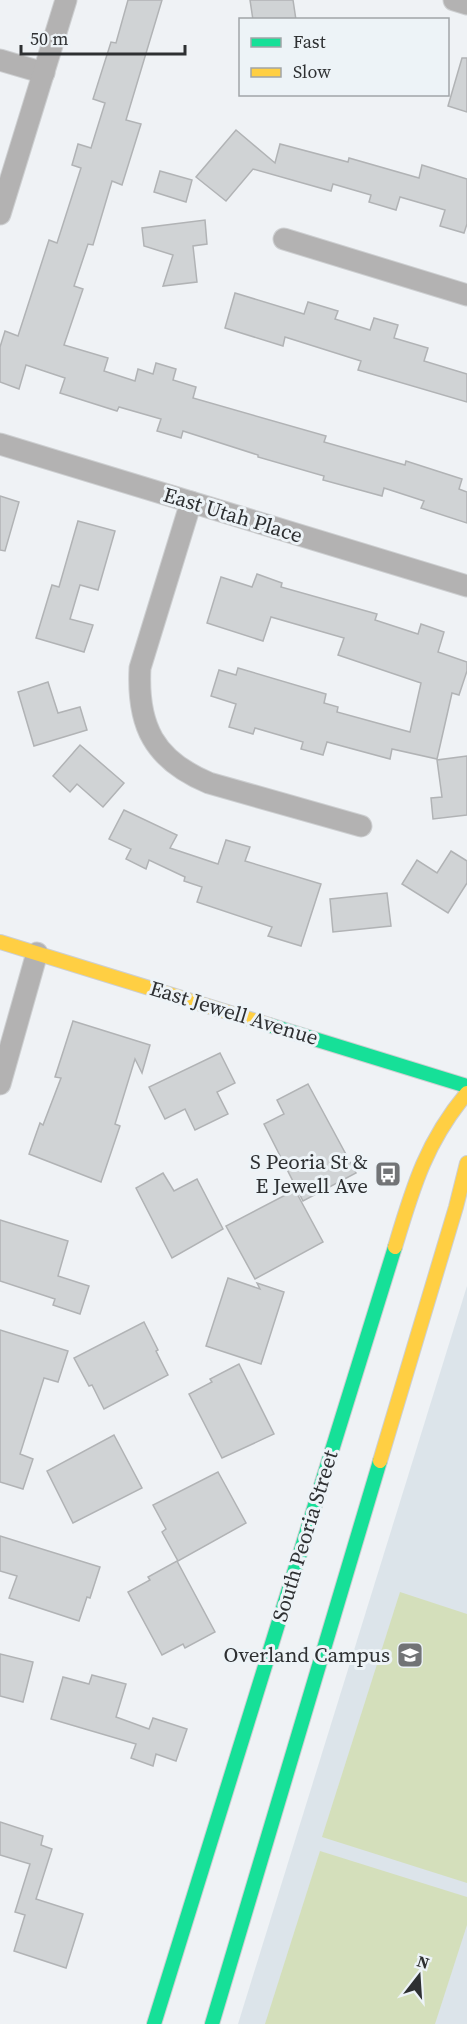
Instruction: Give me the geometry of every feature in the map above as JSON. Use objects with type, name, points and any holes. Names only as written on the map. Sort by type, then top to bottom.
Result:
[{"type":"main road","name":"East Jewell Avenue","points":[[0,942],[467,1086]]},
{"type":"main road","name":"South Peoria Street","points":[[154,2024],[409,1201],[433,1141],[442,1125],[467,1093]]},
{"type":"main road","points":[[212,2024],[456,1208],[467,1163]]},
{"type":"street","points":[[0,214],[66,0]]},
{"type":"street","points":[[454,0],[467,4]]},
{"type":"street","points":[[0,60],[44,74]]},
{"type":"street","points":[[284,239],[467,295]]},
{"type":"street","name":"East Utah Place","points":[[0,444],[467,586]]},
{"type":"street","points":[[191,502],[140,668],[139,694],[144,720],[155,743],[168,759],[189,774],[209,783],[361,826]]},
{"type":"street","points":[[0,1084],[37,953]]},
{"type":"shaded area","name":"Overland Campus","points":[[467,1286],[467,2024],[238,2024]]},
{"type":"green space","points":[[400,1592],[467,1614],[467,1883],[322,1837]]},
{"type":"green space","points":[[320,1851],[467,1897],[467,1925],[435,2024],[265,2024]]},
{"type":"building","points":[[128,0],[162,0],[126,120],[141,124],[122,185],[112,181],[93,245],[88,244],[74,286],[83,289],[64,345],[108,358],[104,371],[135,381],[138,369],[153,374],[156,363],[176,369],[173,380],[196,387],[193,398],[326,436],[324,442],[405,465],[406,461],[462,479],[459,489],[467,492],[467,523],[421,508],[424,501],[384,488],[382,496],[323,480],[324,476],[258,457],[258,455],[183,431],[181,438],[157,431],[161,419],[119,407],[117,411],[60,393],[65,378],[26,365],[19,389],[0,382],[0,347],[5,331],[18,336],[49,240],[57,243],[81,168],[72,165],[78,144],[91,148],[105,103],[93,99],[111,42],[116,43]]},
{"type":"building","points":[[250,0],[293,0],[296,18],[253,18]]},
{"type":"building","points":[[462,58],[467,58],[467,112],[448,106]]},
{"type":"building","points":[[236,130],[275,163],[280,144],[348,162],[349,158],[419,178],[422,165],[467,179],[467,224],[464,233],[440,226],[445,210],[400,197],[396,210],[369,202],[371,195],[333,184],[331,191],[253,169],[226,201],[196,177]]},
{"type":"building","points":[[160,171],[192,180],[186,202],[154,192]]},
{"type":"building","points":[[205,220],[207,244],[193,246],[197,282],[163,286],[173,255],[144,246],[142,228]]},
{"type":"building","points":[[235,293],[304,314],[308,302],[338,311],[335,319],[370,330],[374,318],[398,325],[394,338],[428,348],[424,361],[467,374],[467,402],[358,370],[361,361],[285,337],[283,346],[225,328]]},
{"type":"building","points":[[0,496],[19,502],[5,551],[0,550]]},
{"type":"building","points":[[78,521],[115,531],[98,590],[80,585],[70,619],[93,625],[84,652],[36,638],[52,585],[59,587]]},
{"type":"building","points":[[257,574],[282,583],[281,587],[377,614],[375,620],[418,634],[421,624],[444,632],[438,652],[467,662],[467,671],[459,695],[452,693],[437,759],[392,749],[390,759],[327,742],[323,755],[301,749],[303,742],[255,728],[253,734],[229,727],[236,704],[211,696],[219,670],[236,675],[238,668],[326,694],[324,703],[338,707],[337,712],[410,732],[421,683],[338,655],[344,638],[271,617],[263,641],[207,623],[221,577],[252,587]]},
{"type":"building","points":[[48,682],[58,713],[80,707],[87,730],[34,746],[18,692]]},
{"type":"building","points":[[80,745],[124,783],[103,807],[77,784],[70,792],[53,776]]},
{"type":"building","points":[[467,756],[467,815],[433,819],[431,798],[442,797],[437,760]]},
{"type":"building","points":[[124,810],[177,835],[170,848],[218,864],[226,840],[250,847],[245,861],[321,884],[301,946],[268,936],[272,927],[197,902],[202,887],[184,881],[185,877],[149,860],[146,869],[126,859],[131,849],[109,839]]},
{"type":"building","points":[[451,851],[467,861],[467,883],[448,913],[402,884],[417,860],[437,873]]},
{"type":"building","points":[[387,893],[391,926],[333,932],[330,899]]},
{"type":"building","points":[[73,1021],[150,1045],[142,1073],[135,1059],[115,1124],[120,1126],[101,1182],[29,1154],[40,1123],[43,1125],[61,1078],[55,1077]]},
{"type":"building","points":[[220,1053],[235,1083],[217,1092],[228,1114],[195,1130],[185,1109],[165,1119],[149,1087]]},
{"type":"building","points":[[308,1084],[356,1173],[303,1201],[264,1124],[284,1114],[277,1100]]},
{"type":"building","points":[[163,1173],[174,1191],[197,1179],[223,1229],[172,1258],[136,1188]]},
{"type":"building","points":[[295,1190],[323,1242],[255,1279],[226,1226]]},
{"type":"building","points":[[0,1220],[68,1241],[58,1276],[89,1286],[80,1314],[53,1305],[55,1299],[0,1281]]},
{"type":"building","points":[[228,1278],[260,1289],[257,1283],[284,1292],[261,1364],[206,1346]]},
{"type":"building","points":[[144,1322],[168,1375],[104,1409],[92,1385],[89,1386],[74,1358]]},
{"type":"building","points":[[0,1330],[68,1351],[58,1382],[44,1378],[20,1454],[33,1459],[23,1489],[0,1482]]},
{"type":"building","points":[[239,1364],[274,1434],[222,1458],[189,1394],[212,1382],[210,1379]]},
{"type":"building","points":[[114,1435],[142,1488],[73,1523],[47,1471]]},
{"type":"building","points":[[218,1472],[246,1523],[178,1561],[162,1532],[166,1529],[153,1505]]},
{"type":"building","points":[[0,1536],[100,1567],[90,1598],[87,1597],[79,1621],[9,1598],[17,1576],[0,1571]]},
{"type":"building","points":[[177,1561],[215,1632],[185,1648],[183,1644],[162,1655],[128,1592],[150,1580],[148,1577]]},
{"type":"building","points":[[0,1654],[33,1662],[23,1702],[0,1696]]},
{"type":"building","points":[[92,1675],[126,1684],[116,1717],[149,1729],[153,1718],[187,1729],[176,1761],[156,1754],[153,1766],[131,1758],[136,1744],[51,1719],[63,1677],[89,1684]]},
{"type":"building","points":[[0,1822],[43,1836],[41,1845],[52,1849],[36,1899],[83,1914],[66,1968],[14,1951],[25,1915],[15,1912],[30,1864],[0,1855]]},
{"type":"traffic: fast","points":[[269,1025],[467,1086]]},
{"type":"traffic: fast","points":[[154,2024],[395,1247]]},
{"type":"traffic: fast","points":[[212,2024],[380,1461]]},
{"type":"traffic: slow","points":[[0,942],[269,1025]]},
{"type":"traffic: slow","points":[[395,1247],[422,1166],[441,1129],[467,1093]]},
{"type":"traffic: slow","points":[[380,1461],[467,1163]]},
{"type":"place","name":"S Peoria St & E Jewell Ave","points":[[388,1174]]},
{"type":"place","name":"Overland Campus","points":[[410,1655]]}]
